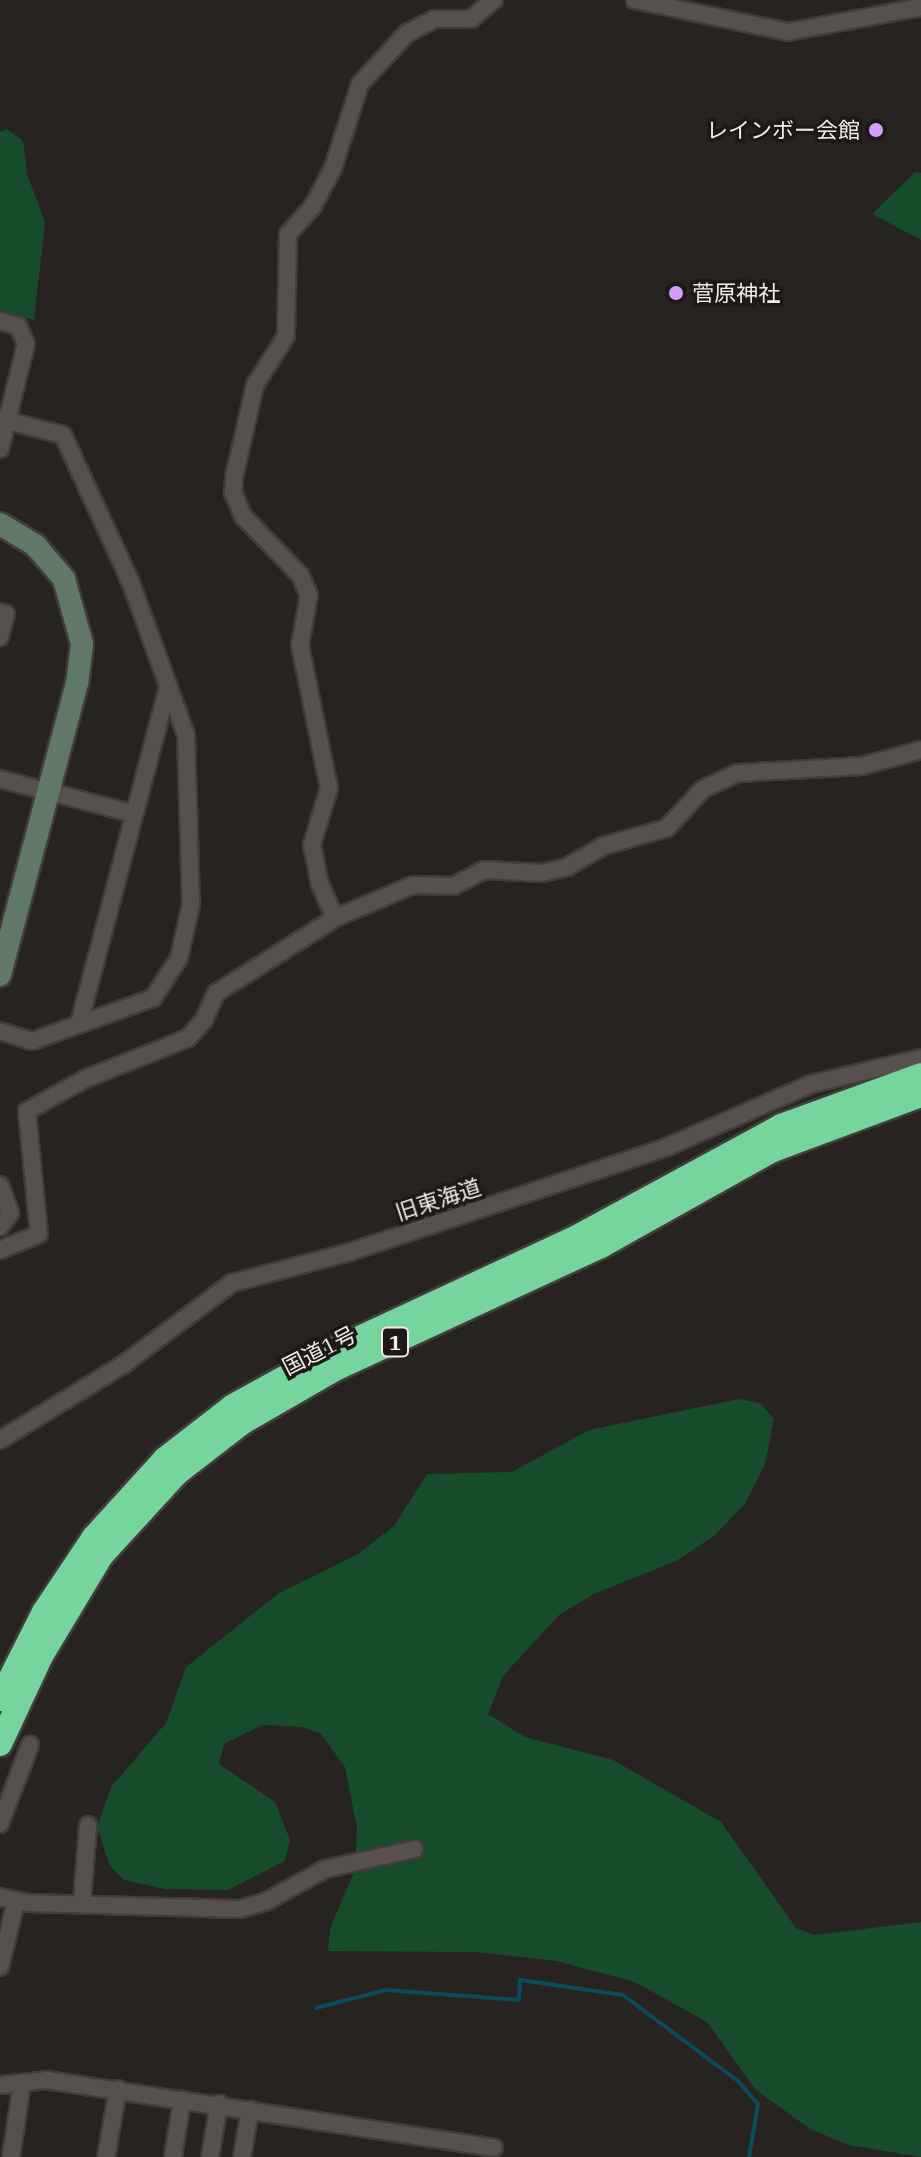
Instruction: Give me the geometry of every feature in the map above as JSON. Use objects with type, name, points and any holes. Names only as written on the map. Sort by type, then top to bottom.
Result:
[{"type":"highway","name":"国道1号","points":[[0,1699],[44,1612],[94,1537],[165,1459],[233,1406],[342,1346],[573,1239],[781,1126],[847,1098],[921,1075]]},
{"type":"highway","name":"国道1号","points":[[0,1744],[41,1656],[101,1556],[177,1473],[243,1422],[337,1368],[601,1246],[773,1150],[921,1095]]},
{"type":"street","points":[[335,918],[320,885],[312,845],[329,788],[300,645],[309,595],[300,575],[243,516],[233,493],[234,477],[255,385],[286,336],[288,234],[313,206],[333,168],[360,84],[407,33],[434,19],[471,19],[494,0]]},
{"type":"street","points":[[635,0],[788,32],[921,7]]},
{"type":"street","points":[[0,321],[18,326],[26,344],[4,420],[0,449]]},
{"type":"street","points":[[0,1031],[32,1041],[153,998],[179,958],[191,905],[186,750],[168,686],[131,583],[63,435],[4,420]]},
{"type":"street","points":[[0,524],[35,545],[55,566],[80,624],[77,683],[0,975]]},
{"type":"street","points":[[0,612],[6,614],[0,637]]},
{"type":"street","points":[[79,1024],[168,686]]},
{"type":"street","points":[[0,1250],[39,1234],[27,1111],[85,1079],[188,1038],[204,1020],[216,993],[335,918],[413,885],[453,886],[484,870],[542,873],[567,867],[603,846],[667,828],[703,789],[738,773],[862,766],[921,750]]},
{"type":"street","points":[[0,779],[134,814]]},
{"type":"street","name":"旧東海道","points":[[0,1440],[124,1364],[232,1283],[350,1252],[667,1147],[811,1084],[921,1058]]},
{"type":"street","points":[[0,1185],[10,1213],[0,1227]]},
{"type":"street","points":[[0,1824],[30,1745]]},
{"type":"street","points":[[82,1902],[88,1825]]},
{"type":"street","points":[[0,1967],[8,1899],[240,1909],[265,1902],[325,1869],[415,1849]]},
{"type":"street","points":[[0,2085],[46,2080],[118,2089],[494,2148]]},
{"type":"street","points":[[11,2157],[22,2083]]},
{"type":"street","points":[[106,2157],[118,2089]]},
{"type":"street","points":[[173,2157],[182,2100]]},
{"type":"street","points":[[210,2157],[219,2104]]},
{"type":"street","points":[[242,2157],[250,2110]]},
{"type":"green space","points":[[7,129],[23,141],[27,174],[45,222],[34,320],[0,311],[0,132]]},
{"type":"green space","points":[[915,172],[921,173],[921,240],[872,214]]},
{"type":"green space","points":[[739,1399],[760,1403],[774,1419],[765,1464],[744,1505],[714,1536],[676,1561],[594,1594],[559,1615],[503,1676],[488,1714],[525,1737],[613,1760],[721,1822],[796,1928],[815,1935],[921,1922],[921,2157],[849,2145],[810,2129],[756,2090],[707,2022],[635,1982],[556,1961],[476,1952],[328,1951],[330,1928],[355,1870],[357,1828],[345,1767],[321,1734],[302,1727],[262,1725],[224,1744],[219,1764],[275,1802],[290,1840],[285,1861],[228,1890],[165,1889],[124,1880],[110,1866],[97,1828],[111,1787],[166,1723],[186,1667],[279,1593],[358,1554],[394,1526],[427,1474],[512,1472],[589,1430]]},
{"type":"waterway","points":[[316,2008],[386,1990],[519,2000],[520,1980],[623,1995],[738,2081],[758,2104],[749,2157]]},
{"type":"place","name":"レインボー会館","points":[[876,130]]},
{"type":"place","name":"菅原神社","points":[[676,293]]}]
